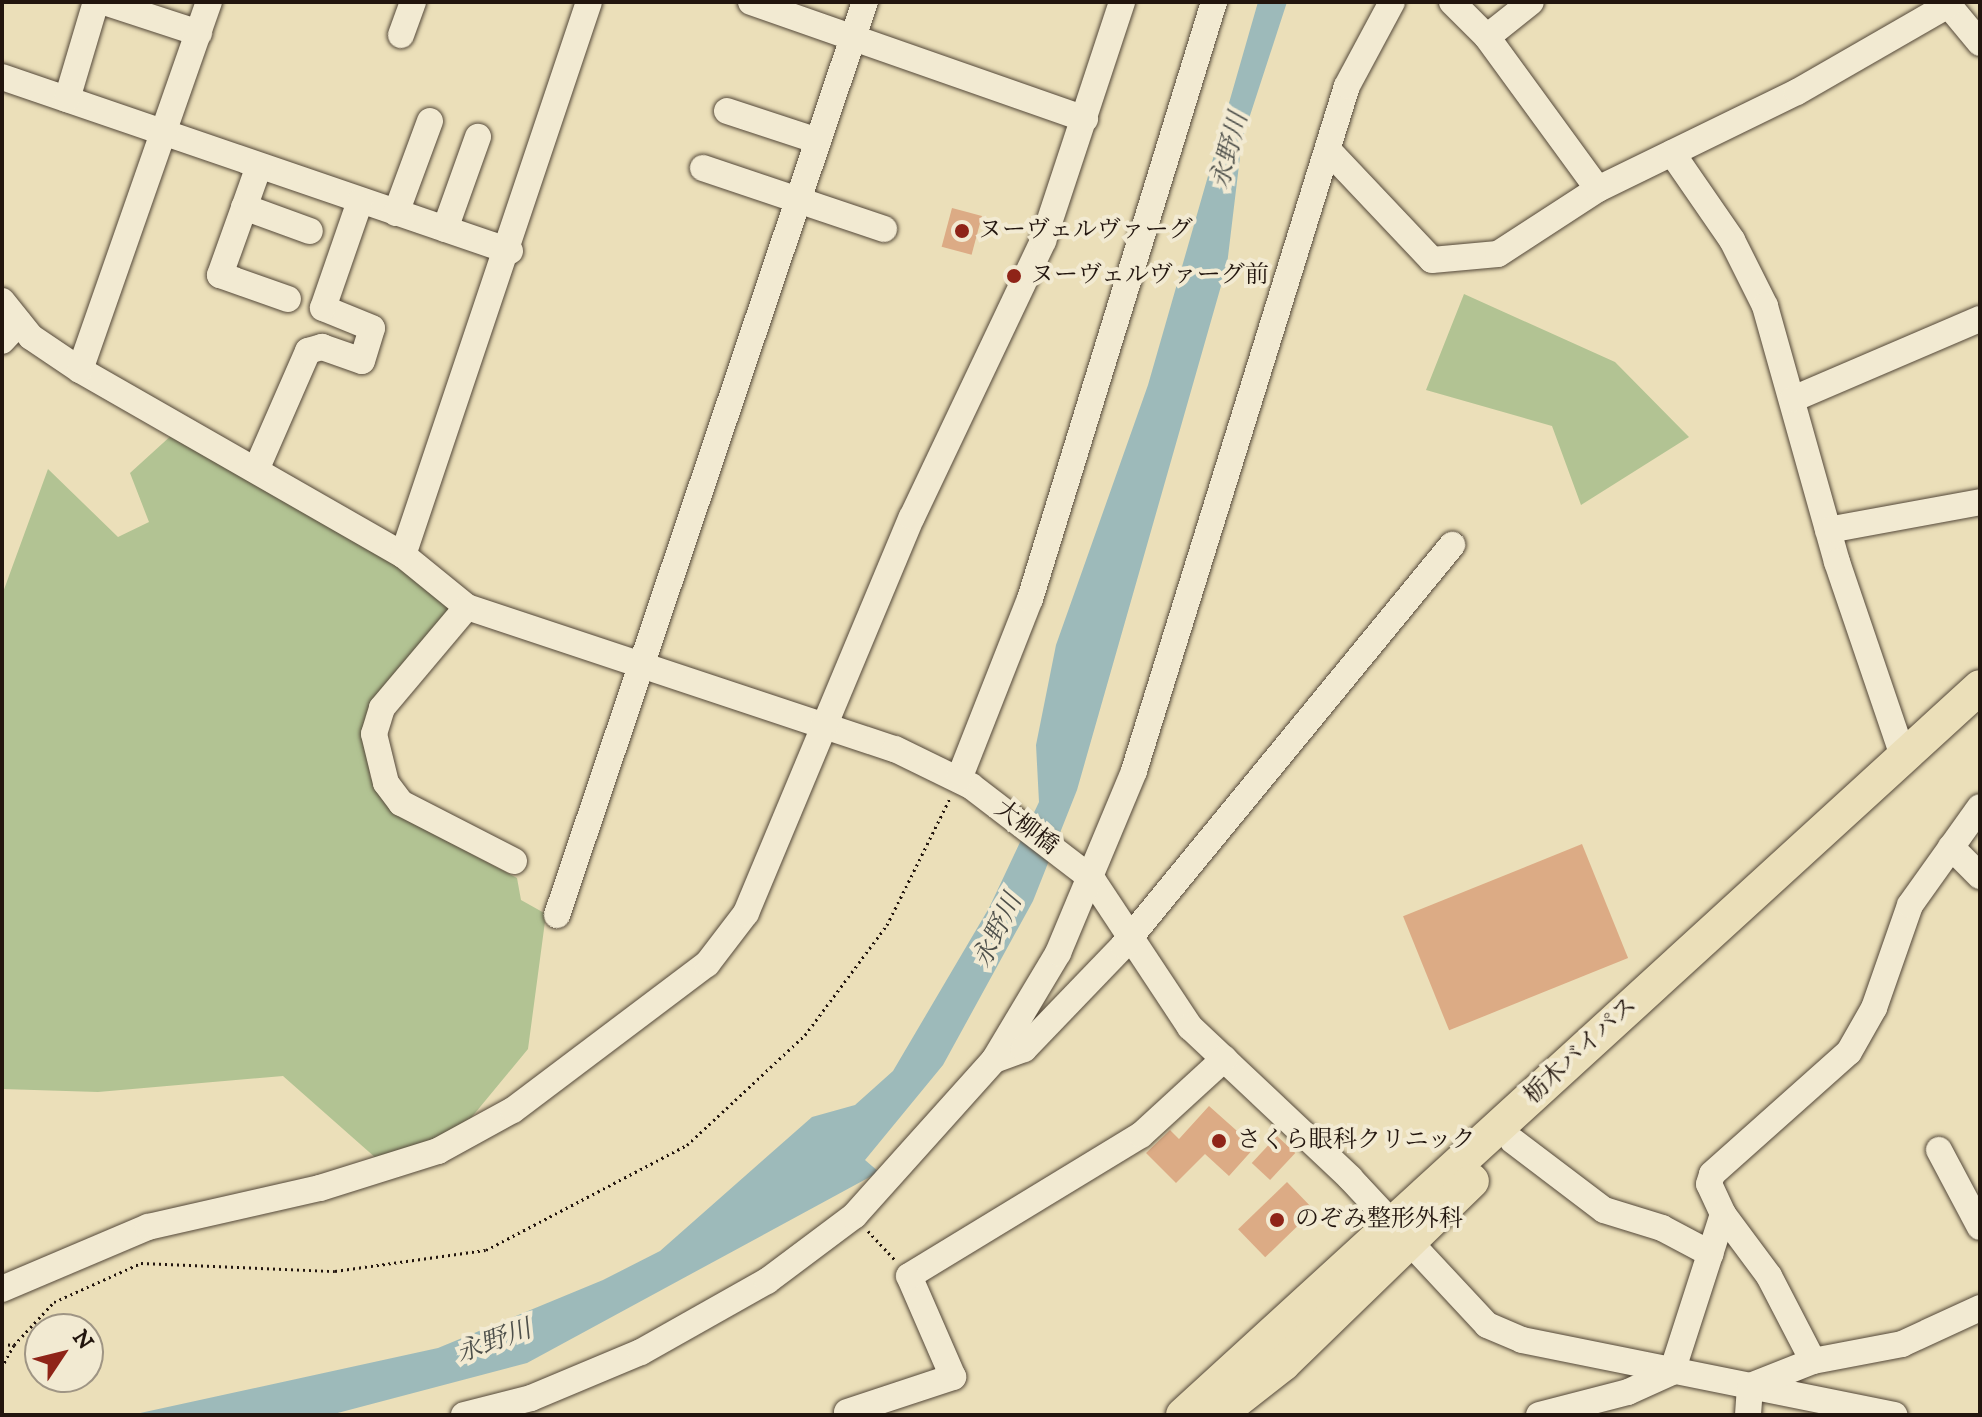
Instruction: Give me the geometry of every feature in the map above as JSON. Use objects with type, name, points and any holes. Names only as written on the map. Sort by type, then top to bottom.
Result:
[{"type":"main road","name":"栃木バイパス","points":[[1218,1415],[1283,1364],[1402,1233],[1903,756],[1980,687]]},
{"type":"main road","name":"栃木バイパス","points":[[1183,1415],[1513,1141],[1980,717]]},
{"type":"street","points":[[67,99],[96,2]]},
{"type":"street","points":[[104,2],[199,33]]},
{"type":"street","points":[[80,370],[167,134],[209,2]]},
{"type":"street","points":[[401,35],[413,2]]},
{"type":"street","points":[[403,555],[510,251],[589,2]]},
{"type":"street","points":[[751,2],[1085,119]]},
{"type":"street","points":[[557,915],[643,668],[865,2]]},
{"type":"street","points":[[2,1289],[148,1227],[413,1160],[513,1110],[707,964],[746,913],[912,517],[1043,241],[1122,2]]},
{"type":"street","points":[[965,783],[1030,599],[1214,2]]},
{"type":"street","points":[[464,1415],[531,1398],[641,1352],[767,1281],[854,1216],[994,1060],[1087,874],[1167,677],[1347,86],[1392,2]]},
{"type":"street","points":[[1452,2],[1487,37],[1598,189]]},
{"type":"street","points":[[1487,37],[1531,2]]},
{"type":"street","points":[[1328,150],[1432,260],[1498,254],[1598,189],[1672,153],[1947,3],[1980,43]]},
{"type":"street","points":[[2,77],[510,251]]},
{"type":"street","points":[[727,111],[818,141]]},
{"type":"street","points":[[396,213],[430,121]]},
{"type":"street","points":[[445,229],[478,137]]},
{"type":"street","points":[[1672,153],[1732,240],[1765,306],[1828,530],[1903,756]]},
{"type":"street","points":[[259,166],[220,275],[288,299]]},
{"type":"street","points":[[703,168],[884,229]]},
{"type":"street","points":[[256,470],[308,351],[322,347],[362,361],[372,328],[323,308],[360,201]]},
{"type":"street","points":[[244,207],[310,231]]},
{"type":"street","name":"大柳橋","points":[[2,301],[11,332],[403,555],[467,607],[823,729],[895,749],[965,783],[1087,874],[1131,929],[1174,1007],[1503,1334],[1672,1372],[1895,1415]]},
{"type":"street","points":[[1793,399],[1980,319]]},
{"type":"street","points":[[1828,530],[1980,502]]},
{"type":"street","points":[[994,1060],[1024,1049],[1123,946],[1131,929],[1452,545]]},
{"type":"street","points":[[467,607],[382,708],[374,734],[386,783],[401,803],[514,861]]},
{"type":"street","points":[[1813,1361],[1769,1276],[1723,1214],[1709,1184],[1712,1174],[1849,1052],[1874,1008],[1910,905],[1980,807]]},
{"type":"street","points":[[1951,847],[1980,876]]},
{"type":"street","points":[[847,1412],[953,1377],[909,1276],[1141,1135],[1224,1059]]},
{"type":"street","points":[[1513,1141],[1604,1210],[1662,1228],[1711,1254]]},
{"type":"street","points":[[1939,1150],[1980,1227]]},
{"type":"street","points":[[1539,1415],[1628,1392],[1672,1372],[1723,1214]]},
{"type":"street","points":[[1748,1415],[1750,1386],[1813,1361],[1902,1344],[1980,1308]]},
{"type":"path","points":[[2,1367],[14,1345],[54,1302],[141,1263],[335,1271],[486,1250],[687,1145],[805,1035],[887,925],[965,783]]},
{"type":"path","points":[[854,1216],[909,1276]]},
{"type":"path","points":[[2,1344],[14,1345]]},
{"type":"green space","points":[[1464,294],[1615,362],[1689,437],[1581,505],[1552,426],[1426,390]]},
{"type":"green space","points":[[174,433],[401,564],[450,610],[367,714],[370,777],[399,816],[517,878],[521,900],[546,914],[528,1049],[466,1124],[423,1144],[377,1159],[283,1076],[98,1092],[2,1089],[2,595],[48,469],[118,537],[149,522],[130,473]]},
{"type":"water","name":"永野川","points":[[1258,2],[1287,2],[1242,140],[1227,265],[1077,790],[1033,901],[943,1065],[865,1160],[879,1172],[527,1363],[330,1415],[131,1415],[438,1348],[603,1280],[660,1251],[812,1117],[855,1105],[893,1071],[989,908],[1039,802],[1036,745],[1056,645],[1148,385]]},
{"type":"building","name":"ヌーヴェルヴァーグ","points":[[952,208],[982,216],[972,255],[942,247]]},
{"type":"building","points":[[1582,844],[1628,958],[1449,1030],[1403,916]]},
{"type":"building","points":[[1209,1106],[1255,1147],[1229,1176],[1205,1154],[1176,1183],[1146,1153],[1170,1130],[1179,1139]]},
{"type":"building","points":[[1277,1136],[1295,1153],[1270,1180],[1252,1163]]},
{"type":"building","name":"のぞみ整形外科","points":[[1287,1182],[1314,1210],[1265,1257],[1238,1229]]},
{"type":"place","name":"ヌーヴェルヴァーグ","points":[[962,231]]},
{"type":"place","name":"ヌーヴェルヴァーグ前","points":[[1014,276]]},
{"type":"place","name":"さくら眼科クリニック","points":[[1219,1141]]},
{"type":"place","name":"のぞみ整形外科","points":[[1277,1220]]}]
